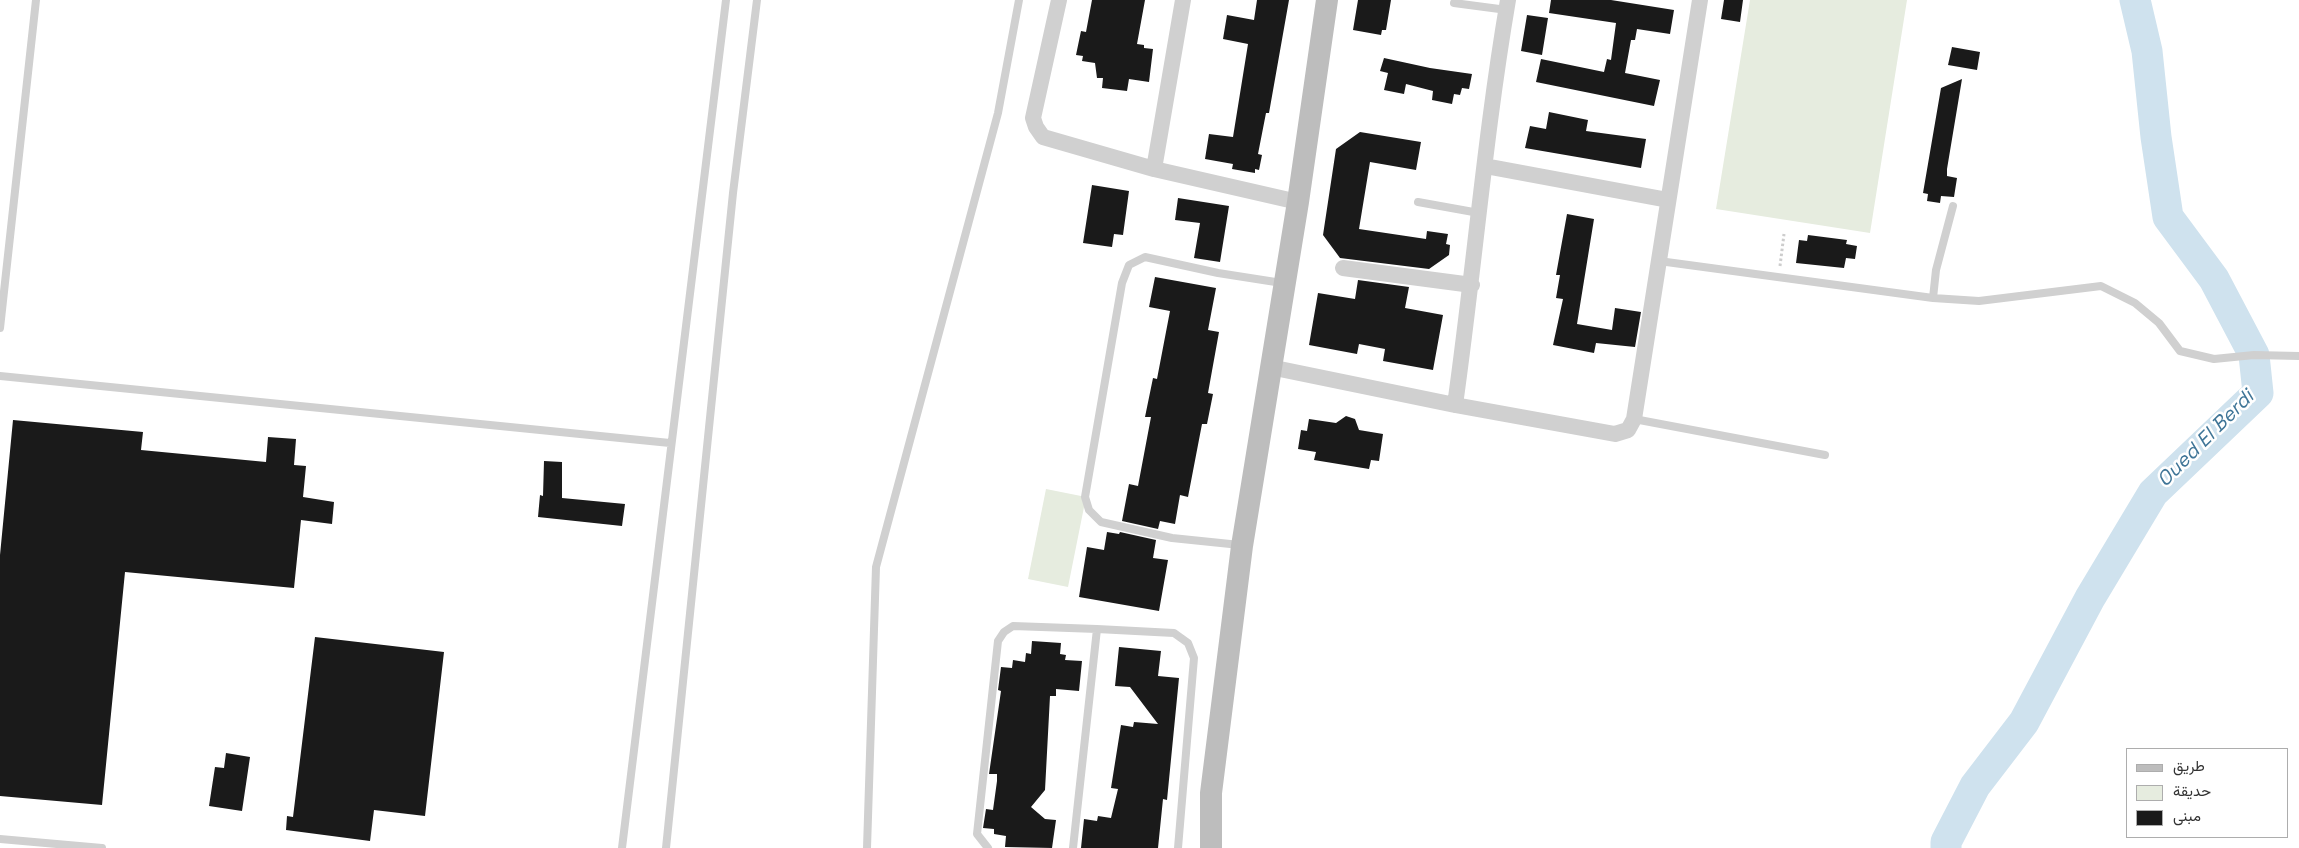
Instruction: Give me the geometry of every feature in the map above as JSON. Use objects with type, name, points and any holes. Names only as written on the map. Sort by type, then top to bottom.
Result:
[{"type":"main road","points":[[1211,848],[1211,793],[1242,546],[1298,202],[1327,0]]},
{"type":"street","points":[[1059,0],[1032,118],[1044,137],[1154,168],[1298,202]]},
{"type":"street","points":[[1154,168],[1183,0]]},
{"type":"street","points":[[1270,367],[1455,405],[1614,434],[1628,430],[1634,419],[1700,0]]},
{"type":"street","points":[[1455,405],[1472,285],[1485,166],[1508,5]]},
{"type":"street","points":[[1485,166],[1668,200]]},
{"type":"street","points":[[1344,268],[1472,285]]},
{"type":"lane","points":[[0,328],[36,0]]},
{"type":"lane","points":[[622,848],[670,443],[726,0]]},
{"type":"lane","points":[[666,848],[732,203],[757,0]]},
{"type":"lane","points":[[867,848],[876,567],[998,114],[1019,0]]},
{"type":"lane","points":[[1454,3],[1508,5]]},
{"type":"lane","points":[[1418,202],[1479,213]]},
{"type":"lane","points":[[1933,298],[1936,270],[1953,206]]},
{"type":"lane","points":[[1242,546],[1172,538],[1101,522],[1089,510],[1085,497],[1122,283],[1129,265],[1145,257],[1218,273],[1285,283]]},
{"type":"lane","points":[[1659,261],[1933,298],[1979,301],[2101,286],[2141,308],[2159,323],[2180,351],[2214,359],[2254,355],[2299,356]]},
{"type":"lane","points":[[0,376],[670,443]]},
{"type":"lane","points":[[1634,419],[1825,455]]},
{"type":"lane","points":[[988,848],[977,834],[998,641],[1004,632],[1013,626],[1097,628],[1174,633],[1188,643],[1194,658],[1178,848]]},
{"type":"lane","points":[[1073,848],[1097,628]]},
{"type":"lane","points":[[0,838],[102,848]]},
{"type":"path","points":[[1778,277],[1784,234]]},
{"type":"green space","points":[[1750,0],[1907,0],[1870,233],[1716,209]]},
{"type":"green space","points":[[1046,489],[1086,497],[1068,587],[1028,579]]},
{"type":"building","points":[[1092,0],[1145,0],[1137,44],[1144,45],[1144,48],[1153,49],[1149,82],[1129,79],[1127,91],[1102,88],[1103,78],[1097,78],[1095,63],[1082,61],[1083,56],[1076,55],[1081,31],[1086,32]]},
{"type":"building","points":[[1257,0],[1289,0],[1269,113],[1266,113],[1258,154],[1262,155],[1259,170],[1255,169],[1255,173],[1232,169],[1233,164],[1205,159],[1209,134],[1233,137],[1248,44],[1223,39],[1227,15],[1254,20]]},
{"type":"building","points":[[1358,0],[1391,0],[1386,30],[1382,30],[1381,35],[1353,30]]},
{"type":"building","points":[[1551,0],[1611,0],[1674,10],[1670,34],[1637,29],[1635,40],[1631,40],[1625,73],[1660,80],[1654,106],[1536,82],[1541,59],[1604,72],[1607,59],[1611,60],[1616,23],[1549,13]]},
{"type":"building","points":[[1724,0],[1743,0],[1740,22],[1721,19]]},
{"type":"building","points":[[1527,15],[1548,18],[1542,55],[1521,51]]},
{"type":"building","points":[[1952,47],[1980,52],[1977,70],[1948,65]]},
{"type":"building","points":[[1384,58],[1430,68],[1472,74],[1469,89],[1462,88],[1460,95],[1454,94],[1452,104],[1432,100],[1433,91],[1406,84],[1404,94],[1384,90],[1388,73],[1380,71]]},
{"type":"building","points":[[1962,79],[1947,169],[1947,176],[1957,178],[1954,197],[1941,196],[1940,203],[1927,201],[1928,194],[1923,193],[1941,88]]},
{"type":"building","points":[[1549,112],[1588,120],[1586,131],[1646,139],[1641,168],[1525,148],[1530,126],[1546,129]]},
{"type":"building","points":[[1360,132],[1421,142],[1416,170],[1370,162],[1359,229],[1426,239],[1427,231],[1448,234],[1446,244],[1450,245],[1449,255],[1429,269],[1340,258],[1323,235],[1336,149]]},
{"type":"building","points":[[1092,185],[1129,191],[1123,235],[1114,234],[1112,247],[1083,243]]},
{"type":"building","points":[[1178,198],[1229,206],[1220,262],[1194,258],[1200,223],[1175,220]]},
{"type":"building","points":[[1567,214],[1594,219],[1577,324],[1612,330],[1615,308],[1641,312],[1635,347],[1596,343],[1594,353],[1553,345],[1563,299],[1556,298],[1560,275],[1556,275]]},
{"type":"building","points":[[1808,235],[1847,240],[1846,244],[1857,246],[1855,259],[1846,258],[1844,268],[1796,263],[1799,240],[1807,241]]},
{"type":"building","points":[[1155,277],[1216,288],[1208,330],[1219,332],[1208,393],[1213,394],[1207,424],[1202,424],[1188,497],[1180,495],[1175,524],[1160,521],[1158,529],[1122,521],[1129,484],[1138,486],[1151,417],[1145,417],[1153,378],[1157,379],[1170,311],[1149,307]]},
{"type":"building","points":[[1358,280],[1409,287],[1405,308],[1443,315],[1433,370],[1383,361],[1385,349],[1359,344],[1357,354],[1309,345],[1318,293],[1355,299]]},
{"type":"building","points":[[1346,416],[1355,419],[1359,430],[1383,434],[1379,461],[1371,460],[1369,469],[1314,460],[1316,452],[1298,449],[1301,430],[1307,431],[1309,419],[1336,423]]},
{"type":"building","points":[[13,420],[143,432],[141,450],[266,462],[268,437],[296,439],[294,465],[306,466],[303,497],[334,502],[332,524],[301,520],[294,588],[125,572],[102,805],[0,796],[0,555]]},
{"type":"building","points":[[544,461],[562,462],[562,498],[625,504],[622,526],[538,517],[540,495],[543,496]]},
{"type":"building","points":[[1107,532],[1119,534],[1120,532],[1156,540],[1153,558],[1168,560],[1159,611],[1079,597],[1087,547],[1104,550]]},
{"type":"building","points":[[315,637],[444,652],[425,816],[374,810],[370,841],[286,830],[287,816],[293,817]]},
{"type":"building","points":[[1032,641],[1061,643],[1060,654],[1066,655],[1065,660],[1082,661],[1079,691],[1056,689],[1056,696],[1050,696],[1045,790],[1031,807],[1045,819],[1056,820],[1052,848],[1005,847],[1006,836],[994,834],[994,829],[983,828],[986,809],[993,810],[997,781],[997,774],[989,774],[1001,691],[998,690],[1001,667],[1012,668],[1013,660],[1025,662],[1026,653],[1031,654]]},
{"type":"building","points":[[1119,647],[1161,651],[1158,676],[1179,678],[1167,800],[1163,799],[1158,848],[1081,848],[1084,819],[1097,821],[1098,816],[1111,818],[1118,789],[1111,788],[1121,725],[1133,727],[1134,722],[1158,724],[1130,687],[1115,686]]},
{"type":"building","points":[[226,753],[250,757],[242,811],[209,806],[215,767],[224,768]]},
{"type":"waterway","name":"Oued El Berdi","points":[[1946,848],[1946,842],[1975,786],[2024,722],[2090,598],[2153,493],[2258,393],[2254,355],[2214,279],[2168,217],[2156,137],[2147,51],[2135,0]]}]
